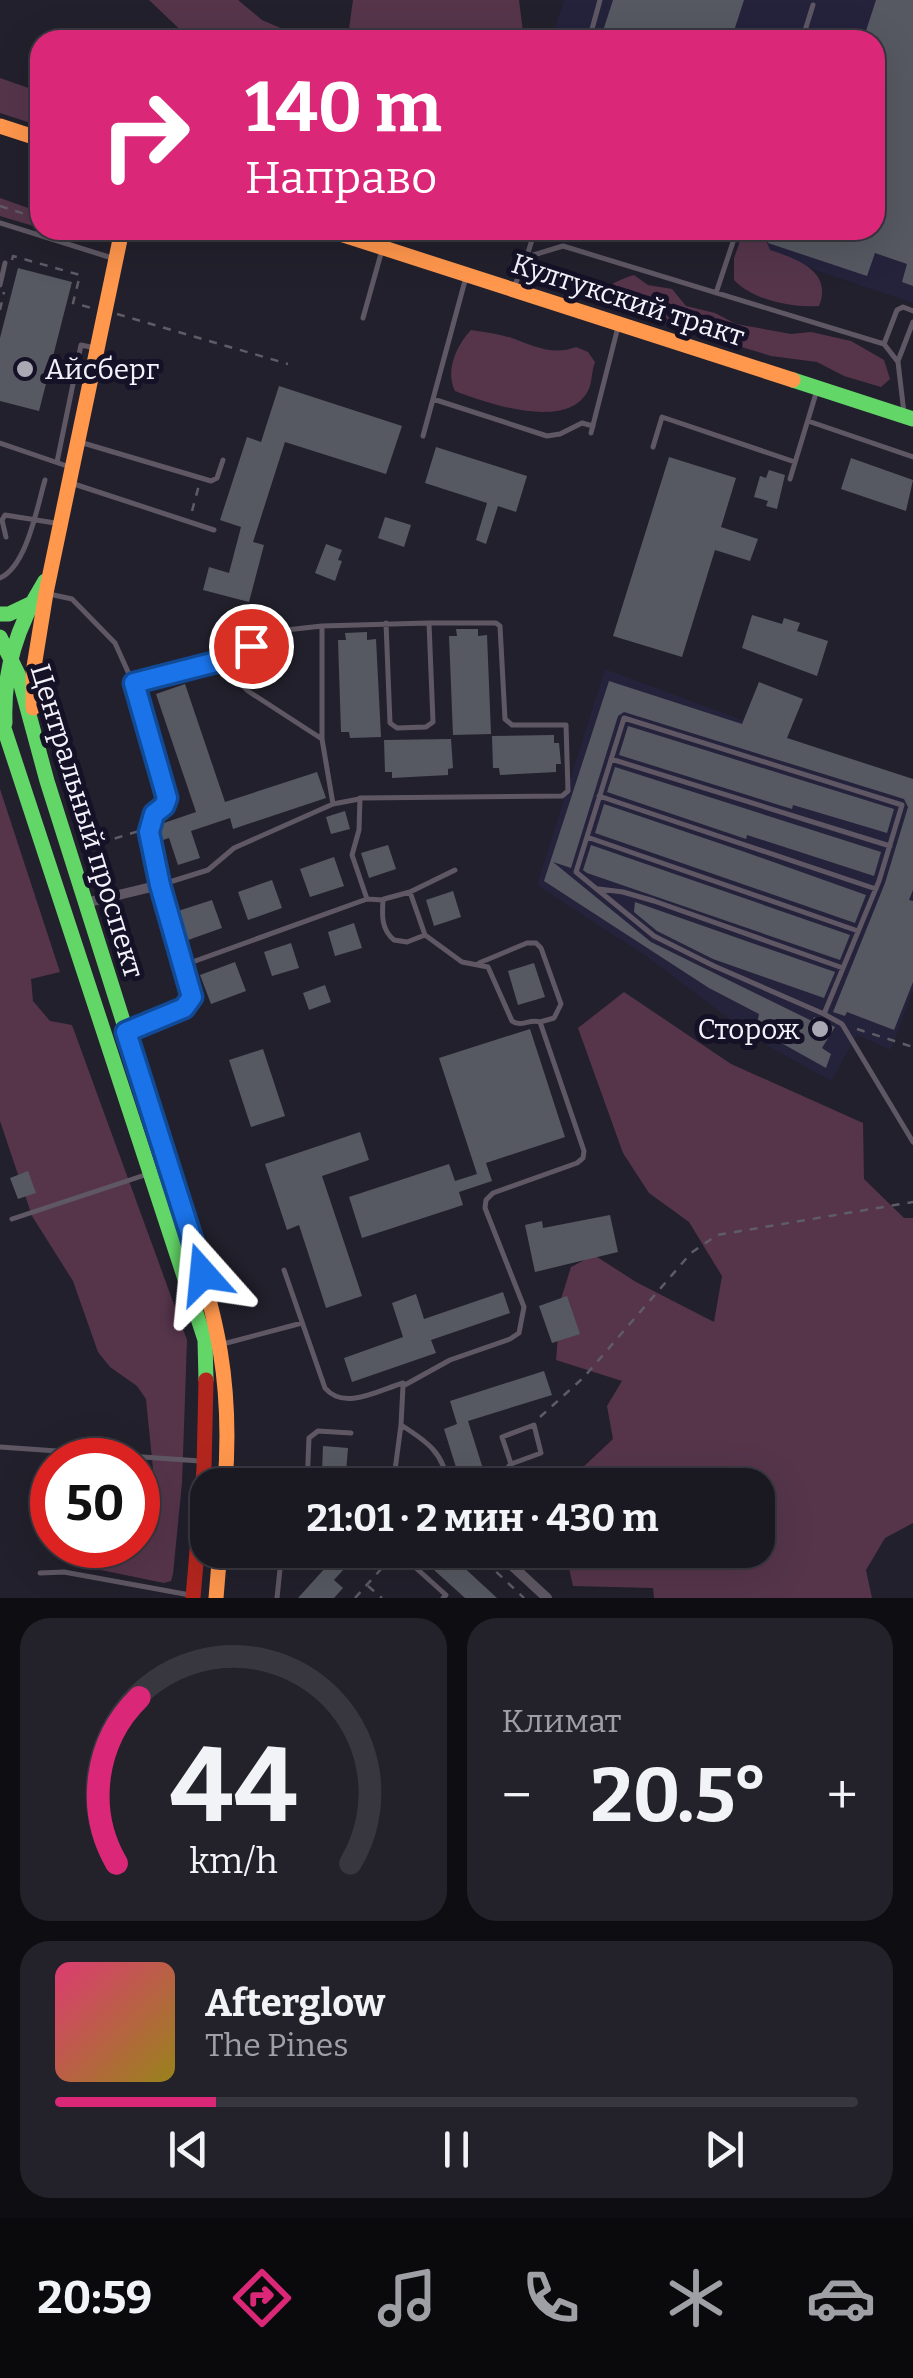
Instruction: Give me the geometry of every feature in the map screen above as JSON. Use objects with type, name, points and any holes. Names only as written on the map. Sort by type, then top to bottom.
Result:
[{"type":"main road","points":[[0,126],[30,136]]},
{"type":"main road","points":[[33,727],[33,673],[46,593],[120,240]]},
{"type":"main road","name":"Култукский тракт","points":[[360,240],[909,418]]},
{"type":"main road","name":"Центральный проспект","points":[[50,572],[30,604],[2,675],[3,724],[205,1340],[208,1382],[203,1468]]},
{"type":"main road","points":[[0,614],[10,614],[30,604]]},
{"type":"main road","name":"Центральный проспект","points":[[0,637],[33,727],[222,1344],[229,1398],[227,1468]]},
{"type":"main road","name":"Центральный проспект","points":[[193,1597],[196,1568]]},
{"type":"main road","points":[[216,1598],[218,1568]]},
{"type":"street","points":[[85,904],[160,885],[192,997],[184,1008],[126,1032]]},
{"type":"street","points":[[515,1568],[548,1598]]},
{"type":"lane","points":[[592,30],[600,0]]},
{"type":"lane","points":[[805,30],[814,5]]},
{"type":"lane","points":[[1,225],[30,234]]},
{"type":"lane","points":[[52,240],[116,259]]},
{"type":"lane","points":[[513,290],[532,240]]},
{"type":"lane","points":[[716,293],[735,240]]},
{"type":"lane","points":[[527,256],[563,246],[884,344],[898,362],[909,418]]},
{"type":"lane","points":[[363,318],[383,247]]},
{"type":"lane","points":[[0,285],[5,264]]},
{"type":"lane","points":[[423,436],[467,274]]},
{"type":"lane","points":[[884,344],[897,310],[904,307],[913,311]]},
{"type":"lane","points":[[898,362],[913,322]]},
{"type":"lane","points":[[433,398],[547,436],[582,423],[592,429],[619,324]]},
{"type":"lane","points":[[57,462],[81,346],[98,349]]},
{"type":"lane","points":[[790,479],[818,388]]},
{"type":"lane","points":[[653,447],[662,417],[795,462]]},
{"type":"lane","points":[[808,421],[913,457]]},
{"type":"lane","points":[[0,442],[57,462],[73,476],[214,530]]},
{"type":"lane","points":[[80,442],[211,482],[217,478],[223,460]]},
{"type":"lane","points":[[0,578],[19,562],[45,480]]},
{"type":"lane","points":[[6,536],[2,517],[63,524]]},
{"type":"lane","points":[[46,593],[72,599],[115,643],[134,683],[167,798],[154,814],[150,827],[160,885],[208,870],[234,848],[333,804],[360,798],[562,796],[568,792],[566,725],[512,724],[505,719],[500,626],[496,623],[386,622],[286,630],[216,662],[134,683]]},
{"type":"lane","points":[[386,622],[390,723],[397,728],[426,727],[433,722],[428,623]]},
{"type":"lane","points":[[322,626],[322,739],[333,804]]},
{"type":"lane","points":[[216,662],[248,691],[322,739]]},
{"type":"lane","points":[[824,1014],[876,889],[902,806],[624,718],[576,872],[654,936],[842,1024],[913,1142]]},
{"type":"lane","points":[[611,759],[890,846]]},
{"type":"lane","points":[[599,796],[876,889]]},
{"type":"lane","points":[[360,798],[359,830],[352,855],[366,900]]},
{"type":"lane","points":[[586,837],[858,931]]},
{"type":"lane","points":[[183,966],[366,900],[383,900],[410,892],[455,870]]},
{"type":"lane","points":[[596,889],[654,901],[843,968]]},
{"type":"lane","points":[[410,892],[425,935],[462,962],[488,967],[512,1022],[554,1018],[561,1004],[536,943],[527,943],[478,964]]},
{"type":"lane","points":[[383,900],[385,930],[394,940],[407,942],[425,935]]},
{"type":"lane","points":[[284,1270],[324,1388],[338,1400],[406,1382],[434,1372],[450,1360],[510,1339],[522,1327],[524,1308],[484,1208],[486,1200],[493,1193],[576,1163],[583,1158],[584,1151],[540,1022]]},
{"type":"lane","points":[[12,1219],[151,1173]]},
{"type":"lane","points":[[222,1344],[302,1323]]},
{"type":"lane","points":[[394,1468],[401,1390],[406,1382]]},
{"type":"lane","points":[[400,1425],[426,1442],[444,1468]]},
{"type":"lane","points":[[507,1468],[542,1452],[534,1425],[502,1437],[511,1464]]},
{"type":"lane","points":[[307,1468],[308,1438],[318,1431],[351,1433]]},
{"type":"lane","points":[[0,1447],[203,1461]]},
{"type":"lane","points":[[277,1598],[280,1568]]},
{"type":"lane","points":[[415,1568],[446,1597]]},
{"type":"lane","points":[[40,1572],[64,1572],[193,1597]]},
{"type":"path","points":[[0,206],[30,215]]},
{"type":"path","points":[[9,274],[13,256],[80,275],[73,303],[92,308]]},
{"type":"path","points":[[0,310],[4,292]]},
{"type":"path","points":[[115,314],[288,364]]},
{"type":"path","points":[[190,522],[201,478]]},
{"type":"path","points":[[78,830],[84,848],[150,827]]},
{"type":"path","points":[[842,1024],[913,1047]]},
{"type":"path","points":[[534,1425],[546,1408],[584,1377],[690,1253],[717,1235],[913,1202]]},
{"type":"path","points":[[355,1598],[381,1568]]},
{"type":"path","points":[[492,1568],[524,1598]]},
{"type":"path","points":[[367,1585],[382,1598]]},
{"type":"shaded area","points":[[149,0],[238,0],[262,20],[285,30],[180,30]]},
{"type":"shaded area","points":[[353,0],[519,0],[523,30],[349,30]]},
{"type":"shaded area","points":[[564,0],[913,0],[913,303],[727,240],[885,240],[885,30],[554,30]]},
{"type":"shaded area","points":[[0,78],[30,88],[30,123],[0,113]]},
{"type":"shaded area","points":[[0,198],[30,209],[30,225],[0,216]]},
{"type":"shaded area","points":[[740,240],[765,240],[770,250],[817,275],[822,294],[819,306],[797,306],[751,293],[734,280],[734,258]]},
{"type":"shaded area","points":[[634,275],[648,285],[672,289],[686,306],[715,313],[736,324],[791,334],[811,332],[851,341],[884,360],[890,379],[881,387],[844,376],[817,362],[771,356],[591,298]]},
{"type":"shaded area","points":[[471,330],[544,349],[576,347],[588,352],[595,362],[590,386],[581,400],[566,409],[548,412],[507,407],[455,391],[451,375],[454,359]]},
{"type":"shaded area","points":[[605,669],[913,784],[913,990],[891,1050],[857,1035],[831,1081],[757,1040],[646,956],[537,885]]},
{"type":"shaded area","points":[[0,789],[60,972],[31,979],[33,1001],[50,1021],[72,1025],[187,1340],[182,1483],[171,1581],[164,1583],[95,1568],[160,1568],[160,1438],[150,1438],[146,1399],[137,1386],[110,1367],[98,1352],[73,1281],[32,1216],[0,1121]]},
{"type":"shaded area","points":[[624,992],[731,1064],[863,1123],[864,1179],[904,1218],[913,1218],[913,1523],[885,1538],[866,1570],[872,1598],[654,1598],[653,1588],[573,1586],[569,1568],[775,1568],[775,1468],[582,1468],[613,1439],[607,1406],[622,1381],[556,1360],[561,1299],[571,1267],[594,1255],[636,1282],[714,1322],[722,1276],[689,1222],[649,1193],[623,1153],[578,1028]]},
{"type":"building","points":[[613,0],[744,0],[734,30],[603,30]]},
{"type":"building","points":[[876,0],[913,0],[913,286],[902,282],[907,264],[875,253],[867,276],[768,243],[885,240],[885,30],[866,30]]},
{"type":"building","name":"Айсберг","points":[[18,268],[72,282],[39,411],[0,401],[0,338]]},
{"type":"building","points":[[279,386],[402,426],[386,474],[285,442],[253,542],[264,545],[249,602],[203,590],[209,567],[229,573],[241,527],[220,520],[247,437],[261,442]]},
{"type":"building","points":[[436,447],[527,476],[516,512],[498,506],[486,544],[476,540],[487,503],[425,483]]},
{"type":"building","points":[[669,457],[736,478],[721,527],[758,539],[750,561],[715,550],[682,657],[613,636]]},
{"type":"building","points":[[851,458],[913,480],[906,511],[841,489]]},
{"type":"building","points":[[769,470],[785,475],[777,509],[754,497],[760,476],[766,478]]},
{"type":"building","points":[[385,517],[411,525],[404,547],[378,538]]},
{"type":"building","points":[[326,544],[342,550],[335,581],[315,573]]},
{"type":"building","points":[[752,615],[782,624],[784,618],[800,623],[797,631],[828,641],[817,676],[742,648]]},
{"type":"building","points":[[456,629],[478,629],[478,636],[487,635],[491,734],[453,735],[449,636],[457,636]]},
{"type":"building","points":[[367,632],[367,640],[376,639],[381,737],[350,738],[349,732],[341,732],[338,640],[346,640],[345,633]]},
{"type":"building","points":[[609,681],[742,724],[759,682],[803,699],[787,738],[913,779],[913,890],[909,900],[913,901],[913,982],[894,1030],[847,1012],[845,1016],[833,1012],[885,883],[908,807],[904,799],[624,712],[618,716],[571,868],[553,862],[651,942],[812,1021],[814,1017],[835,1027],[822,1048],[831,1054],[826,1068],[756,1029],[759,1014],[709,988],[544,881]]},
{"type":"building","points":[[185,684],[225,802],[317,772],[326,798],[233,829],[230,818],[191,831],[200,858],[178,865],[169,838],[163,840],[158,825],[196,812],[156,694]]},
{"type":"building","points":[[628,726],[894,809],[887,833],[793,805],[792,809],[619,755]]},
{"type":"building","points":[[554,735],[561,764],[556,764],[556,772],[500,775],[499,768],[493,768],[492,736]]},
{"type":"building","points":[[451,739],[453,768],[448,769],[448,775],[392,778],[392,772],[385,772],[384,740]]},
{"type":"building","points":[[615,767],[881,852],[874,876],[747,835],[746,839],[607,792]]},
{"type":"building","points":[[604,804],[866,895],[855,923],[595,833]]},
{"type":"building","points":[[345,811],[350,829],[331,834],[326,817]]},
{"type":"building","points":[[388,845],[396,869],[369,878],[361,853]]},
{"type":"building","points":[[591,845],[850,935],[840,960],[587,873],[583,870]]},
{"type":"building","points":[[334,857],[344,886],[310,897],[300,869]]},
{"type":"building","points":[[272,880],[282,908],[248,920],[238,892]]},
{"type":"building","points":[[453,891],[461,917],[434,926],[426,900]]},
{"type":"building","points":[[212,900],[222,928],[188,940],[178,911]]},
{"type":"building","points":[[635,902],[835,972],[824,998],[713,959],[657,931],[634,912]]},
{"type":"building","points":[[354,923],[362,948],[335,956],[328,932]]},
{"type":"building","points":[[291,943],[299,968],[272,976],[264,952]]},
{"type":"building","points":[[235,962],[246,991],[211,1004],[200,975]]},
{"type":"building","points":[[534,963],[545,997],[518,1005],[508,971]]},
{"type":"building","points":[[325,985],[331,1002],[309,1010],[303,993]]},
{"type":"building","points":[[530,1029],[565,1137],[486,1163],[492,1181],[459,1192],[463,1205],[362,1238],[349,1197],[449,1164],[455,1181],[477,1174],[439,1058]]},
{"type":"building","points":[[263,1049],[285,1116],[251,1127],[229,1060]]},
{"type":"building","points":[[360,1132],[369,1160],[322,1176],[362,1296],[326,1308],[299,1225],[287,1230],[265,1164]]},
{"type":"building","points":[[28,1171],[36,1193],[18,1199],[10,1178]]},
{"type":"building","points":[[610,1215],[618,1252],[535,1272],[525,1225],[542,1221],[543,1228]]},
{"type":"building","points":[[503,1292],[510,1313],[431,1340],[436,1353],[352,1382],[344,1358],[403,1337],[392,1303],[416,1294],[424,1319]]},
{"type":"building","points":[[567,1296],[580,1334],[552,1343],[539,1306]]},
{"type":"building","points":[[544,1371],[552,1395],[468,1421],[483,1468],[456,1468],[444,1429],[457,1424],[450,1401]]},
{"type":"building","points":[[323,1446],[348,1448],[346,1468],[322,1468]]},
{"type":"building","points":[[325,1568],[345,1568],[334,1580],[343,1588],[334,1598],[298,1598]]},
{"type":"building","points":[[432,1568],[464,1568],[497,1598],[465,1598]]},
{"type":"traffic: fast","points":[[793,380],[913,419]]},
{"type":"traffic: fast","points":[[5,723],[6,685],[14,649],[45,581]]},
{"type":"traffic: fast","points":[[0,614],[30,604]]},
{"type":"traffic: fast","points":[[0,637],[18,674],[47,781],[187,1223]]},
{"type":"traffic: fast","points":[[0,716],[205,1340],[206,1380]]},
{"type":"traffic: slow","points":[[0,126],[30,136]]},
{"type":"traffic: slow","points":[[33,708],[33,673],[46,593],[120,240]]},
{"type":"traffic: slow","points":[[359,240],[793,380]]},
{"type":"traffic: slow","points":[[187,1223],[220,1351],[227,1414],[226,1468]]},
{"type":"traffic: slow","points":[[216,1598],[218,1568]]},
{"type":"traffic: jam","points":[[193,1598],[204,1469],[206,1380]]},
{"type":"place","name":"Айсберг","points":[[25,369]]},
{"type":"place","name":"Сторож","points":[[820,1029]]},
{"type":"route","points":[[203,1274],[126,1032],[184,1008],[192,997],[149,832],[154,814],[167,798],[134,683],[216,662],[251,646]]}]
